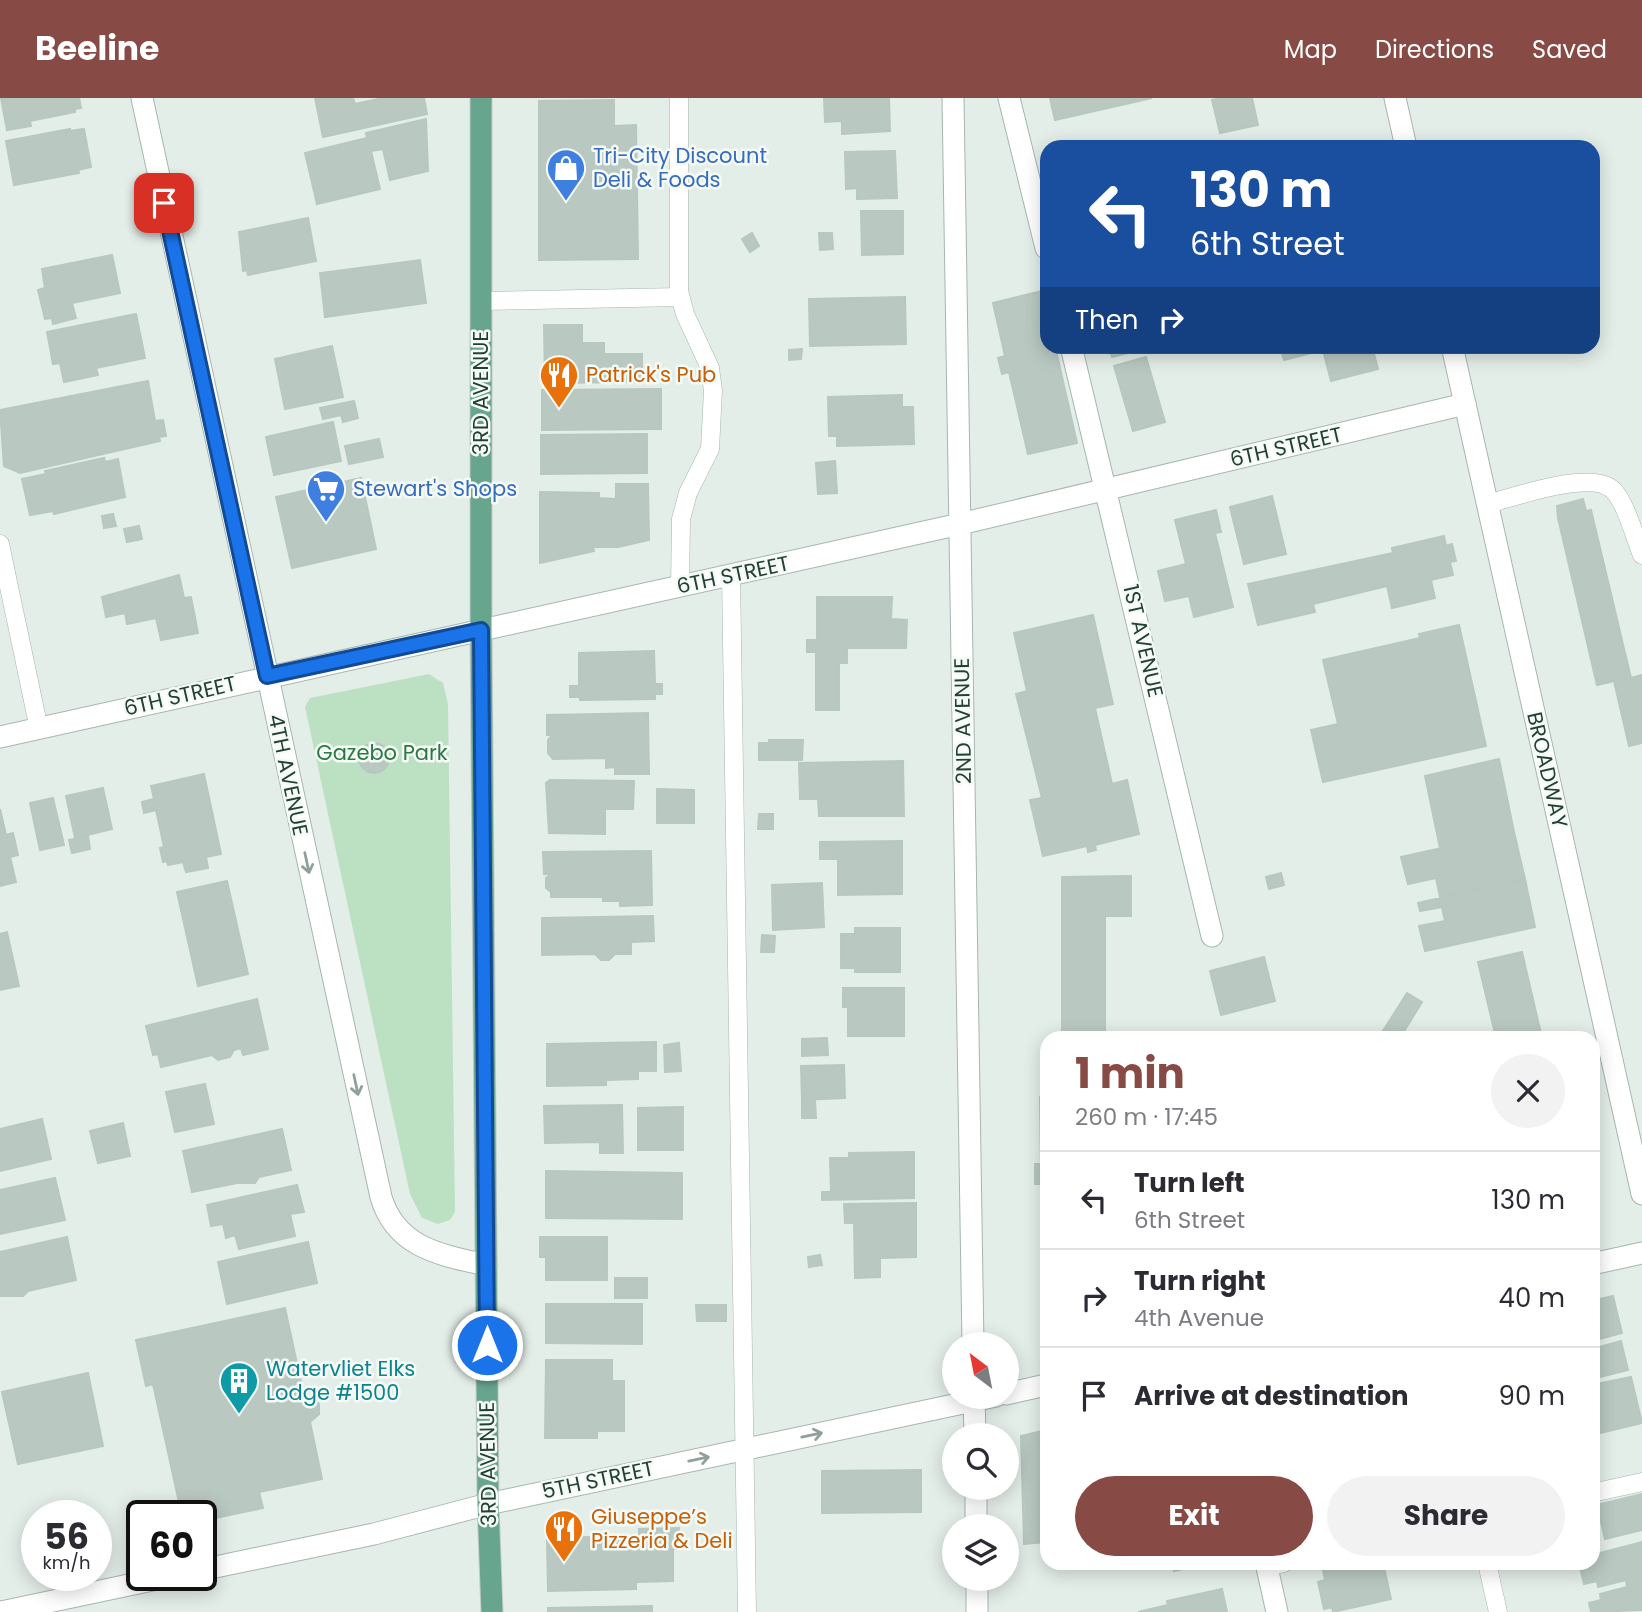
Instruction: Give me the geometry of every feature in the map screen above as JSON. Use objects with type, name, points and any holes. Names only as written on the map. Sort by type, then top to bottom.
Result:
[{"type":"main road","name":"3RD AVENUE","points":[[481,98],[481,630],[488,1504],[492,1612]]},
{"type":"street","name":"4TH AVENUE","points":[[142,98],[384,1206],[392,1223],[415,1244],[486,1265]]},
{"type":"street","name":"2ND AVENUE","points":[[953,98],[973,1332]]},
{"type":"street","points":[[1009,98],[1040,224]]},
{"type":"street","points":[[1395,98],[1404,140]]},
{"type":"street","name":"1ST AVENUE","points":[[1073,354],[1212,936]]},
{"type":"street","name":"BROADWAY","points":[[1454,354],[1642,1194]]},
{"type":"street","name":"6TH STREET","points":[[0,737],[960,524],[1465,404]]},
{"type":"street","points":[[1600,1262],[1642,1254]]},
{"type":"street","points":[[1019,1391],[1040,1386]]},
{"type":"street","name":"5TH STREET","points":[[217,1567],[385,1531],[488,1504],[942,1406]]},
{"type":"street","points":[[1273,1570],[1277,1612]]},
{"type":"street","points":[[1,1612],[126,1586]]},
{"type":"street","points":[[977,1591],[977,1612]]},
{"type":"lane","points":[[679,98],[680,297],[710,368],[713,391],[710,449],[688,493],[681,519],[680,587]]},
{"type":"lane","points":[[481,301],[680,297]]},
{"type":"lane","points":[[1487,503],[1581,481],[1598,481],[1616,495],[1642,555]]},
{"type":"lane","points":[[0,544],[38,729]]},
{"type":"lane","points":[[731,575],[747,1612]]},
{"type":"lane","points":[[1600,1491],[1642,1482]]},
{"type":"lane","points":[[1489,1570],[1498,1612]]},
{"type":"green space","name":"Gazebo Park","points":[[429,674],[443,683],[448,704],[455,1212],[450,1220],[438,1224],[422,1218],[410,1194],[305,707],[310,698]]},
{"type":"building","points":[[1,98],[79,98],[81,108],[75,109],[75,112],[30,121],[31,126],[7,130]]},
{"type":"building","points":[[315,98],[353,98],[355,104],[383,98],[424,98],[427,114],[323,137]]},
{"type":"building","points":[[824,98],[889,98],[890,131],[842,134],[842,121],[825,122]]},
{"type":"building","points":[[1050,98],[1152,98],[1055,120]]},
{"type":"building","points":[[1252,98],[1258,125],[1220,133],[1212,100]]},
{"type":"building","points":[[614,100],[614,126],[636,125],[638,259],[539,260],[539,101]]},
{"type":"building","points":[[426,119],[428,171],[390,180],[383,149],[371,151],[380,189],[317,204],[305,153],[367,138],[366,133]]},
{"type":"building","points":[[70,129],[84,129],[91,167],[78,170],[79,173],[14,185],[6,141]]},
{"type":"building","points":[[895,151],[897,198],[857,199],[857,188],[846,189],[845,152]]},
{"type":"building","points":[[861,211],[903,211],[903,254],[862,255]]},
{"type":"building","points":[[308,218],[316,261],[248,275],[247,270],[243,271],[239,232]]},
{"type":"building","points":[[752,233],[759,246],[750,252],[742,239]]},
{"type":"building","points":[[819,233],[832,233],[833,249],[820,250]]},
{"type":"building","points":[[112,255],[120,293],[72,303],[76,318],[53,324],[52,318],[45,319],[38,290],[45,288],[42,269]]},
{"type":"building","points":[[420,260],[426,303],[325,317],[320,273]]},
{"type":"building","points":[[1040,291],[1040,354],[1057,354],[1077,443],[1028,454],[1009,372],[1002,374],[998,358],[1005,356],[993,303]]},
{"type":"building","points":[[905,297],[906,344],[810,346],[809,299]]},
{"type":"building","points":[[136,314],[145,358],[96,368],[98,375],[64,382],[60,363],[53,364],[47,332]]},
{"type":"building","points":[[544,325],[582,325],[582,343],[604,343],[604,354],[642,354],[642,382],[545,383]]},
{"type":"building","points":[[332,346],[343,397],[285,409],[275,359]]},
{"type":"building","points":[[802,349],[801,359],[789,360],[789,350]]},
{"type":"building","points":[[1282,354],[1307,354],[1284,360]]},
{"type":"building","points":[[1324,354],[1374,354],[1378,369],[1331,381]]},
{"type":"building","points":[[1146,357],[1165,422],[1133,431],[1114,366]]},
{"type":"building","points":[[148,381],[155,421],[163,420],[166,436],[159,437],[160,441],[20,473],[4,466],[0,410]]},
{"type":"building","points":[[661,389],[661,429],[542,430],[542,390]]},
{"type":"building","points":[[902,395],[902,407],[913,407],[914,444],[837,446],[837,436],[829,436],[828,397]]},
{"type":"building","points":[[354,401],[358,418],[343,422],[341,415],[323,419],[320,408]]},
{"type":"building","points":[[333,422],[341,461],[274,475],[266,437]]},
{"type":"building","points":[[647,434],[647,473],[541,474],[541,435]]},
{"type":"building","points":[[379,439],[383,457],[349,464],[345,446]]},
{"type":"building","points":[[104,458],[105,462],[118,459],[125,497],[54,514],[53,511],[30,515],[22,479]]},
{"type":"building","points":[[835,461],[837,493],[818,494],[816,463]]},
{"type":"building","name":"Stewart's Shops","points":[[361,478],[376,549],[292,568],[276,497]]},
{"type":"building","points":[[616,484],[648,484],[649,540],[618,547],[593,547],[594,551],[540,563],[540,492],[599,493],[599,498],[616,499]]},
{"type":"building","points":[[1272,496],[1286,554],[1244,564],[1230,507]]},
{"type":"building","points":[[1583,499],[1586,511],[1591,510],[1631,678],[1642,675],[1642,743],[1629,746],[1614,681],[1597,685],[1558,518],[1557,506]]},
{"type":"building","points":[[1216,510],[1221,532],[1215,533],[1233,607],[1194,617],[1189,596],[1165,601],[1158,571],[1186,564],[1175,520]]},
{"type":"building","points":[[113,514],[116,526],[104,528],[102,516]]},
{"type":"building","points":[[139,526],[142,539],[127,542],[124,529]]},
{"type":"building","points":[[1444,536],[1446,546],[1452,544],[1456,561],[1450,562],[1453,575],[1431,580],[1435,598],[1392,608],[1387,586],[1313,604],[1315,612],[1258,625],[1248,584],[1393,553],[1392,548]]},
{"type":"building","points":[[179,575],[184,598],[191,597],[198,633],[161,640],[156,618],[127,624],[125,613],[106,617],[102,597]]},
{"type":"building","points":[[817,597],[892,597],[891,619],[907,620],[906,648],[847,648],[847,663],[839,663],[839,710],[816,710],[816,652],[807,652],[807,640],[817,640]]},
{"type":"building","points":[[1093,615],[1113,704],[1095,708],[1112,784],[1127,780],[1139,834],[1095,845],[1096,850],[1088,852],[1087,846],[1043,856],[1030,800],[1042,798],[1016,694],[1027,691],[1014,633]]},
{"type":"building","points":[[1459,625],[1486,746],[1323,782],[1311,730],[1338,724],[1323,660],[1420,638],[1419,634]]},
{"type":"building","points":[[654,651],[655,684],[662,684],[662,694],[655,694],[655,699],[580,700],[580,697],[570,697],[570,686],[579,686],[579,653]]},
{"type":"building","points":[[648,713],[649,774],[615,774],[615,767],[606,768],[606,758],[553,759],[548,753],[548,740],[552,735],[547,735],[547,715]]},
{"type":"building","points":[[769,740],[803,740],[802,760],[759,760],[759,743],[769,743]]},
{"type":"building","points":[[374,743],[384,748],[389,758],[384,768],[374,773],[364,768],[359,758],[364,748]]},
{"type":"building","points":[[1499,759],[1514,832],[1440,848],[1425,776]]},
{"type":"building","points":[[903,761],[904,816],[819,816],[818,799],[800,799],[799,763]]},
{"type":"building","points":[[204,774],[221,854],[206,857],[208,868],[186,872],[183,862],[168,865],[167,861],[163,862],[160,848],[164,847],[156,810],[144,813],[142,802],[154,799],[151,786]]},
{"type":"building","points":[[550,780],[634,781],[633,809],[605,809],[605,834],[549,833],[546,783]]},
{"type":"building","points":[[103,788],[112,829],[75,838],[66,796]]},
{"type":"building","points":[[657,789],[694,790],[694,823],[657,823]]},
{"type":"building","points":[[53,798],[64,845],[40,850],[30,803]]},
{"type":"building","points":[[0,809],[6,835],[13,833],[18,855],[10,857],[16,882],[0,886]]},
{"type":"building","points":[[759,814],[773,814],[773,829],[758,829]]},
{"type":"building","points":[[1514,832],[1525,879],[1440,897],[1436,878],[1408,884],[1401,857]]},
{"type":"building","points":[[88,836],[90,849],[72,853],[69,840]]},
{"type":"building","points":[[902,841],[902,894],[838,895],[838,859],[820,859],[820,842]]},
{"type":"building","points":[[651,851],[652,905],[620,906],[620,901],[603,901],[603,897],[551,897],[551,892],[546,888],[546,878],[551,874],[544,874],[543,852]]},
{"type":"building","points":[[1281,873],[1284,885],[1269,889],[1266,877]]},
{"type":"building","points":[[1131,876],[1131,916],[1105,916],[1105,1031],[1062,1031],[1062,877]]},
{"type":"building","points":[[1525,879],[1535,927],[1425,951],[1419,926],[1445,921],[1442,907],[1420,911],[1418,903]]},
{"type":"building","points":[[227,881],[248,974],[198,986],[177,892]]},
{"type":"building","points":[[822,883],[824,927],[773,930],[772,885]]},
{"type":"building","points":[[653,916],[654,941],[631,942],[631,954],[615,954],[609,960],[601,960],[595,954],[542,955],[542,918]]},
{"type":"building","points":[[855,928],[900,928],[900,972],[855,972],[855,968],[841,968],[841,934],[855,934]]},
{"type":"building","points":[[7,932],[19,986],[0,990],[0,934]]},
{"type":"building","points":[[762,935],[775,936],[774,952],[761,952]]},
{"type":"building","points":[[1522,952],[1540,1031],[1494,1031],[1478,962]]},
{"type":"building","points":[[1264,957],[1275,1001],[1221,1015],[1210,971]]},
{"type":"building","points":[[843,988],[904,988],[904,1036],[848,1036],[848,1007],[843,1007]]},
{"type":"building","points":[[1407,993],[1422,1002],[1404,1031],[1383,1031]]},
{"type":"building","points":[[257,999],[268,1049],[243,1055],[241,1048],[234,1050],[230,1057],[218,1060],[212,1055],[161,1067],[158,1054],[153,1055],[146,1026]]},
{"type":"building","points":[[827,1038],[828,1055],[802,1056],[802,1039]]},
{"type":"building","points":[[656,1042],[656,1071],[638,1071],[638,1079],[606,1080],[606,1085],[547,1086],[547,1044]]},
{"type":"building","points":[[679,1043],[681,1071],[665,1072],[664,1045]]},
{"type":"building","points":[[844,1065],[845,1098],[802,1100],[801,1066]]},
{"type":"building","points":[[205,1084],[214,1124],[175,1132],[166,1092]]},
{"type":"building","points":[[802,1101],[815,1101],[816,1118],[802,1118]]},
{"type":"building","points":[[622,1105],[623,1153],[600,1153],[600,1142],[545,1143],[544,1106]]},
{"type":"building","points":[[683,1107],[683,1150],[638,1150],[638,1108]]},
{"type":"building","points":[[42,1119],[51,1159],[0,1171],[0,1129]]},
{"type":"building","points":[[123,1123],[130,1156],[98,1163],[90,1131]]},
{"type":"building","points":[[282,1129],[291,1170],[259,1177],[255,1183],[237,1183],[192,1192],[183,1151]]},
{"type":"building","points":[[914,1152],[914,1198],[822,1200],[822,1192],[831,1192],[830,1158],[849,1158],[849,1153]]},
{"type":"building","points":[[1035,1164],[1040,1164],[1040,1184],[1035,1184]]},
{"type":"building","points":[[546,1171],[682,1173],[682,1219],[546,1218]]},
{"type":"building","points":[[55,1178],[65,1220],[0,1234],[0,1190]]},
{"type":"building","points":[[297,1185],[304,1212],[290,1214],[295,1236],[239,1249],[235,1235],[226,1238],[223,1224],[211,1226],[207,1205]]},
{"type":"building","points":[[916,1203],[916,1257],[880,1258],[880,1277],[855,1278],[854,1223],[845,1223],[844,1204]]},
{"type":"building","points":[[67,1237],[76,1280],[28,1291],[23,1296],[0,1296],[0,1252]]},
{"type":"building","points":[[540,1237],[607,1237],[607,1280],[546,1280],[546,1257],[540,1257]]},
{"type":"building","points":[[308,1242],[317,1283],[227,1304],[218,1262]]},
{"type":"building","points":[[820,1255],[822,1265],[809,1267],[808,1257]]},
{"type":"building","points":[[615,1278],[647,1278],[647,1298],[615,1298]]},
{"type":"building","points":[[1613,1296],[1622,1333],[1600,1339],[1600,1299]]},
{"type":"building","points":[[546,1304],[642,1304],[642,1344],[546,1343]]},
{"type":"building","points":[[696,1305],[726,1305],[726,1321],[697,1321]]},
{"type":"building","name":"Watervliet Elks Lodge #1500","points":[[285,1308],[304,1396],[314,1398],[319,1404],[319,1414],[310,1422],[322,1479],[259,1492],[263,1508],[217,1518],[217,1500],[178,1500],[153,1384],[146,1386],[136,1340]]},
{"type":"building","points":[[1621,1341],[1628,1370],[1600,1377],[1600,1347]]},
{"type":"building","points":[[546,1360],[612,1360],[612,1381],[624,1381],[624,1431],[597,1431],[597,1438],[545,1438]]},
{"type":"building","points":[[88,1373],[103,1446],[18,1464],[2,1392]]},
{"type":"building","points":[[1631,1377],[1642,1423],[1600,1433],[1600,1383]]},
{"type":"building","points":[[1040,1431],[1040,1543],[1024,1544],[1021,1436]]},
{"type":"building","points":[[921,1470],[921,1512],[822,1513],[822,1471]]},
{"type":"building","points":[[1642,1494],[1642,1530],[1605,1539],[1600,1504]]},
{"type":"building","points":[[679,1528],[679,1549],[673,1549],[673,1581],[636,1582],[636,1589],[548,1591],[547,1538],[639,1536],[639,1529]]},
{"type":"building","points":[[1642,1542],[1642,1610],[1591,1612],[1589,1603],[1601,1600],[1600,1594],[1627,1587],[1626,1580],[1598,1587],[1597,1581],[1584,1584],[1581,1570],[1600,1570],[1600,1553]]},
{"type":"building","points":[[1323,1570],[1385,1570],[1391,1599],[1333,1612],[1332,1607],[1324,1609],[1318,1582],[1325,1580]]},
{"type":"building","points":[[1222,1589],[1227,1612],[1138,1612],[1168,1605],[1167,1601]]},
{"type":"building","points":[[652,1606],[652,1612],[548,1612],[548,1608]]},
{"type":"place","name":"Tri-City Discount Deli & Foods","points":[[566,202]]},
{"type":"place","name":"Patrick's Pub","points":[[559,409]]},
{"type":"place","name":"Stewart's Shops","points":[[326,523]]},
{"type":"place","name":"Watervliet Elks Lodge #1500","points":[[239,1415]]},
{"type":"place","name":"Giuseppe’s Pizzeria & Deli","points":[[564,1563]]},
{"type":"route","points":[[164,203],[267,676],[481,630],[487,1345]]}]
